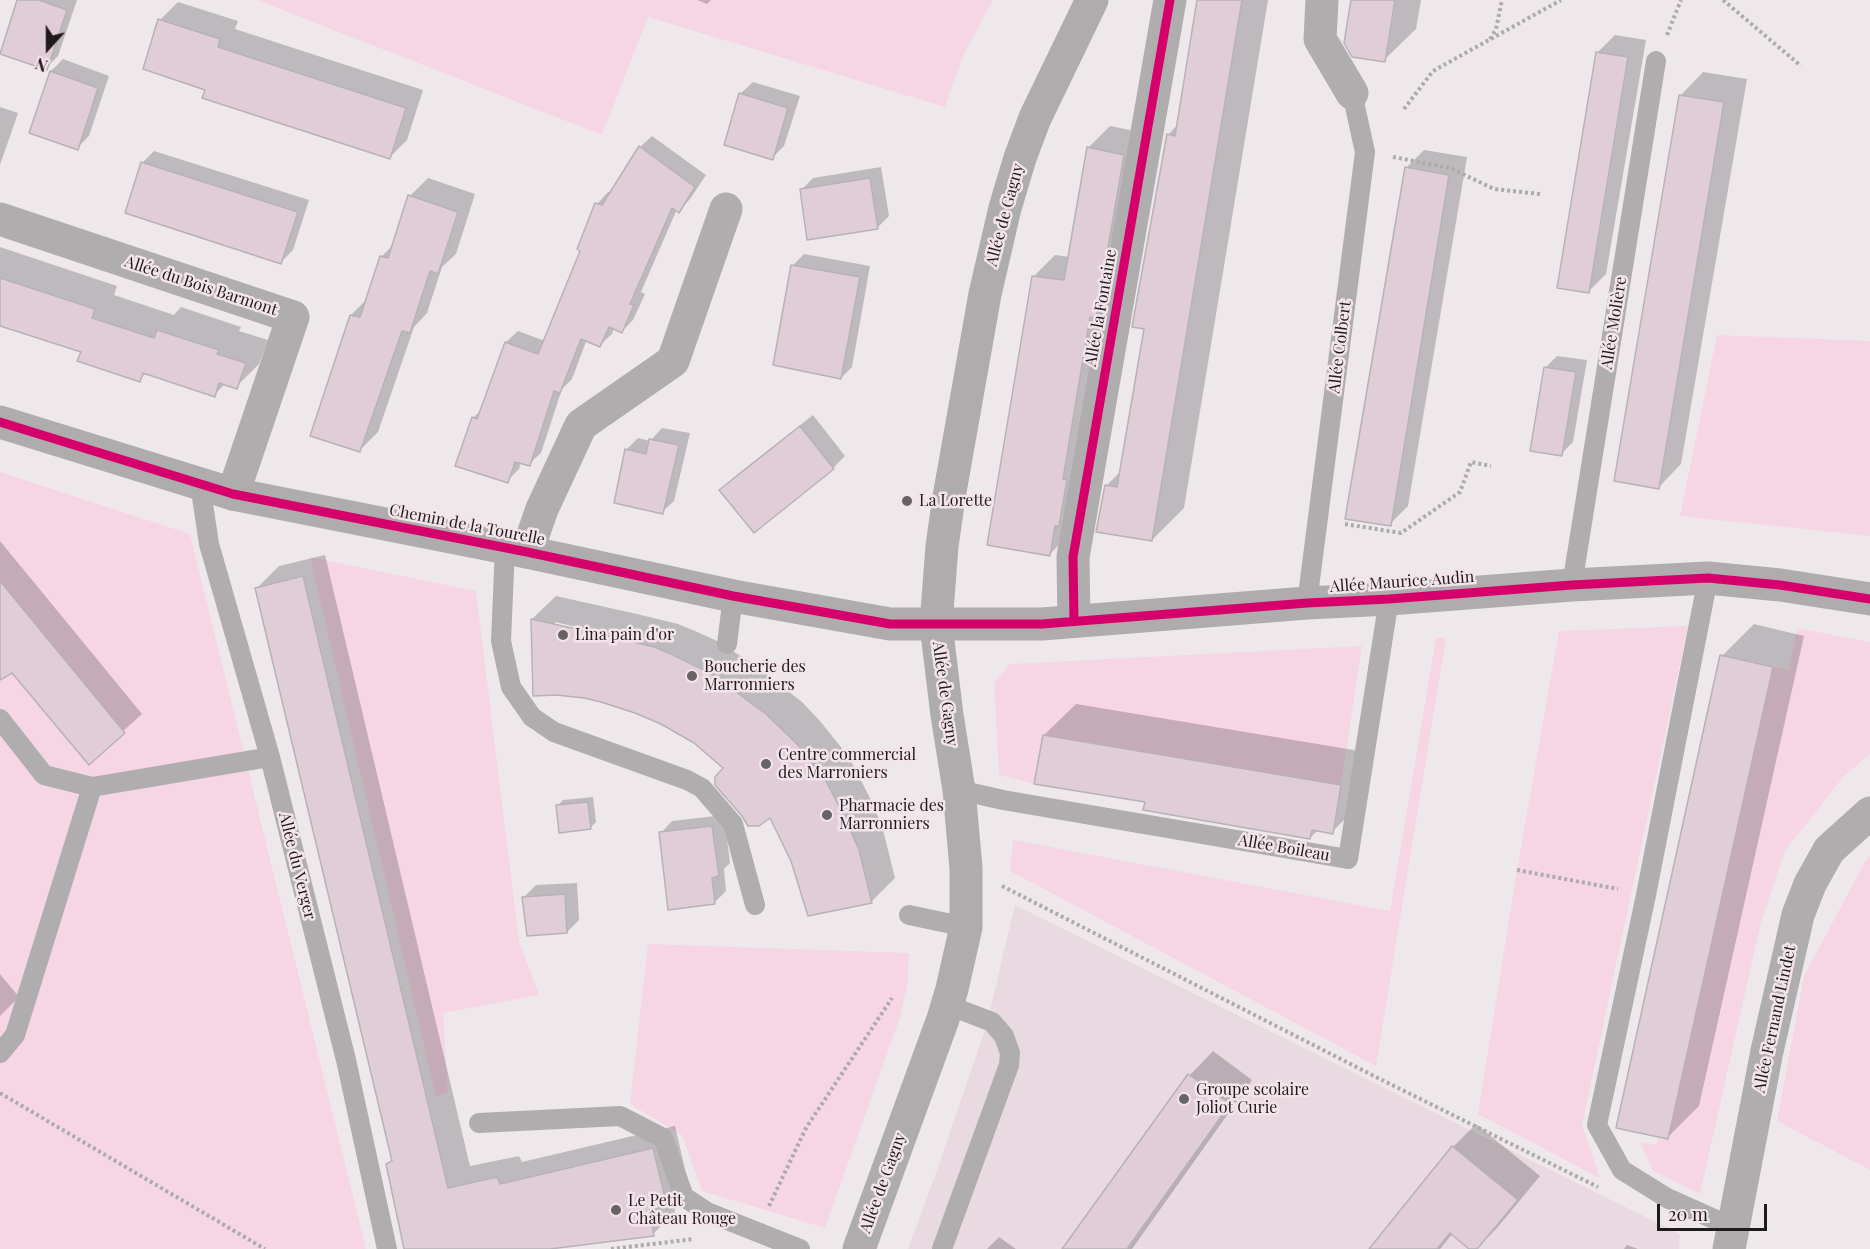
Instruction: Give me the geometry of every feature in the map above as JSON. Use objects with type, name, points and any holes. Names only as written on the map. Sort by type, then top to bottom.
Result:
[{"type":"street","name":"Allée de Gagny","points":[[859,1249],[948,1005],[966,927],[966,868],[959,790],[936,625],[942,546],[949,497],[985,294],[1005,208],[1020,158],[1035,118],[1092,0]]},
{"type":"street","name":"Allée la Fontaine","points":[[1074,621],[1073,557],[1170,0]]},
{"type":"street","points":[[1322,0],[1320,39],[1352,93]]},
{"type":"street","points":[[516,549],[542,509],[581,426],[673,361],[726,209]]},
{"type":"street","name":"Allée du Bois Barmont","points":[[0,219],[293,317],[233,494]]},
{"type":"street","name":"Chemin de la Tourelle","points":[[0,422],[233,494],[516,549],[733,596],[890,624],[936,625]]},
{"type":"street","name":"Allée Maurice Audin","points":[[936,625],[1042,624],[1307,603],[1708,578],[1780,585],[1870,599]]},
{"type":"street","name":"Allée Fernand Lindet","points":[[1732,1239],[1767,1051],[1798,915],[1810,884],[1830,850],[1870,813]]},
{"type":"lane","name":"Allée Molière","points":[[1572,585],[1656,62]]},
{"type":"lane","name":"Allée Colbert","points":[[1307,603],[1365,152],[1352,93]]},
{"type":"lane","name":"Allée du Verger","points":[[200,484],[212,555],[270,757],[346,1060],[387,1249]]},
{"type":"lane","points":[[516,549],[501,641],[510,687],[532,717],[554,732],[687,780],[702,788],[733,824],[755,905]]},
{"type":"lane","points":[[1708,578],[1646,895],[1597,1125],[1622,1170],[1732,1239]]},
{"type":"lane","points":[[727,644],[733,596]]},
{"type":"lane","name":"Allée Boileau","points":[[959,790],[1003,800],[1348,859],[1389,599]]},
{"type":"lane","points":[[0,718],[44,776],[92,787],[270,757]]},
{"type":"lane","points":[[0,1053],[15,1035],[92,787]]},
{"type":"lane","points":[[909,915],[966,927]]},
{"type":"lane","points":[[942,1249],[1010,1065],[1010,1053],[1004,1036],[992,1022],[948,1005]]},
{"type":"lane","points":[[479,1123],[620,1116],[663,1138],[684,1197],[707,1212],[800,1249]]},
{"type":"path","points":[[1491,39],[1496,29],[1502,0]]},
{"type":"path","points":[[1404,109],[1433,71],[1561,0]]},
{"type":"path","points":[[1656,62],[1681,0]]},
{"type":"path","points":[[1723,0],[1801,66]]},
{"type":"path","points":[[1365,152],[1450,168],[1494,189],[1540,194]]},
{"type":"path","points":[[1318,520],[1401,533],[1460,492],[1471,462],[1491,466]]},
{"type":"path","points":[[966,868],[1363,1071],[1605,1190]]},
{"type":"path","points":[[1517,870],[1646,895]]},
{"type":"path","points":[[757,1232],[806,1128],[892,998]]},
{"type":"path","points":[[0,1093],[266,1249]]},
{"type":"path","points":[[610,1249],[700,1238]]},
{"type":"shaded area","points":[[257,0],[993,0],[963,56],[945,107],[648,17],[602,135]]},
{"type":"shaded area","points":[[1717,335],[1870,341],[1870,536],[1680,516]]},
{"type":"shaded area","points":[[0,472],[190,534],[366,1249],[0,1249]]},
{"type":"shaded area","points":[[310,557],[476,591],[519,941],[539,995],[443,1013],[448,1092],[436,1097]]},
{"type":"shaded area","points":[[1688,626],[1582,1125],[1600,1178],[1478,1114],[1517,870],[1559,631]]},
{"type":"shaded area","points":[[1797,628],[1870,642],[1870,754],[1844,776],[1785,851],[1761,922],[1700,1194],[1653,1171],[1640,1142],[1657,1145],[1658,1138],[1668,1139],[1773,667],[1789,670]]},
{"type":"shaded area","points":[[1436,638],[1446,638],[1376,1066],[1010,871],[1013,840],[1390,911]]},
{"type":"shaded area","points":[[1362,646],[1341,785],[1043,735],[1034,784],[999,775],[994,683],[1010,664]]},
{"type":"shaded area","points":[[1870,856],[1870,1170],[1777,1121],[1804,976]]},
{"type":"shaded area","name":"Groupe scolaire Joliot Curie","points":[[1015,905],[1680,1234],[1679,1249],[908,1249],[986,1027]]},
{"type":"shaded area","points":[[648,944],[909,953],[908,981],[900,1017],[825,1228],[702,1191],[682,1135],[630,1104]]},
{"type":"building","points":[[17,0],[39,0],[67,10],[47,70],[0,54]]},
{"type":"building","points":[[1197,0],[1242,0],[1152,541],[1096,532],[1105,485],[1117,487],[1144,329],[1132,327],[1167,134],[1175,136]]},
{"type":"building","points":[[1351,0],[1395,0],[1385,62],[1352,57],[1344,43]]},
{"type":"building","points":[[158,19],[220,39],[218,47],[406,108],[390,159],[202,98],[205,90],[143,69]]},
{"type":"building","points":[[1596,52],[1628,57],[1589,293],[1557,288]]},
{"type":"building","points":[[50,71],[98,88],[78,150],[29,133]]},
{"type":"building","points":[[739,93],[788,108],[773,160],[724,145]]},
{"type":"building","points":[[1679,95],[1724,102],[1659,489],[1614,481]]},
{"type":"building","points":[[639,146],[695,187],[679,213],[672,208],[630,304],[634,305],[622,333],[609,327],[600,347],[581,339],[560,393],[554,391],[530,466],[515,462],[508,483],[455,466],[472,417],[477,419],[505,342],[538,354],[580,251],[577,249],[595,203],[602,205]]},
{"type":"building","points":[[1087,147],[1124,155],[1096,318],[1090,317],[1063,479],[1067,480],[1059,526],[1055,526],[1050,556],[987,545],[1032,276],[1064,280]]},
{"type":"building","points":[[141,162],[298,212],[281,264],[125,213]]},
{"type":"building","points":[[1405,167],[1449,175],[1391,526],[1345,519]]},
{"type":"building","points":[[870,178],[878,229],[807,240],[800,189]]},
{"type":"building","points":[[408,195],[458,212],[438,274],[430,271],[410,333],[402,331],[360,452],[310,436],[350,315],[360,317],[380,256],[388,258]]},
{"type":"building","points":[[791,265],[860,277],[841,379],[773,365]]},
{"type":"building","points":[[0,278],[95,309],[92,318],[154,338],[157,330],[219,350],[217,354],[246,363],[237,389],[219,383],[215,397],[143,373],[140,382],[77,361],[81,352],[0,326]]},
{"type":"building","points":[[1544,367],[1576,372],[1562,456],[1530,451]]},
{"type":"building","points":[[800,426],[834,469],[754,533],[719,490]]},
{"type":"building","points":[[649,439],[679,445],[663,514],[614,503],[625,449],[646,454]]},
{"type":"building","points":[[303,576],[448,1188],[497,1177],[500,1184],[653,1148],[667,1206],[650,1210],[654,1236],[550,1249],[404,1249],[386,1164],[392,1161],[255,588]]},
{"type":"building","points":[[0,581],[125,733],[89,765],[12,673],[0,680]]},
{"type":"building","name":"Centre commercial des Marroniers","points":[[531,619],[654,647],[710,673],[766,714],[797,744],[826,781],[859,850],[872,903],[808,916],[791,861],[770,818],[759,826],[748,826],[715,785],[715,777],[723,768],[694,743],[661,724],[601,702],[556,695],[533,696]]},
{"type":"building","points":[[1720,655],[1773,667],[1668,1139],[1616,1128]]},
{"type":"building","points":[[1043,735],[1341,785],[1333,834],[1312,830],[1310,839],[1143,810],[1145,802],[1034,784]]},
{"type":"building","points":[[588,802],[591,829],[559,833],[556,805]]},
{"type":"building","points":[[712,826],[719,876],[712,878],[715,904],[668,910],[659,832]]},
{"type":"building","points":[[565,894],[567,933],[527,936],[522,897]]},
{"type":"building","points":[[1188,1074],[1230,1104],[1127,1249],[1062,1249]]},
{"type":"building","points":[[1452,1146],[1518,1200],[1477,1249],[1469,1249],[1450,1233],[1437,1249],[1369,1249]]},
{"type":"cycle path","points":[[1074,621],[1073,557],[1170,0]]},
{"type":"cycle path","points":[[0,422],[233,494],[527,552],[733,596],[890,624],[1042,624],[1307,603],[1708,578],[1780,585],[1870,599]]},
{"type":"place","name":"La Lorette","points":[[907,501]]},
{"type":"place","name":"Lina pain d'or","points":[[563,635]]},
{"type":"place","name":"Boucherie des Marronniers","points":[[692,676]]},
{"type":"place","name":"Centre commercial des Marroniers","points":[[766,764]]},
{"type":"place","name":"Pharmacie des Marronniers","points":[[827,815]]},
{"type":"place","name":"Groupe scolaire Joliot Curie","points":[[1184,1099]]},
{"type":"place","name":"Le Petit Château Rouge","points":[[616,1210]]}]
